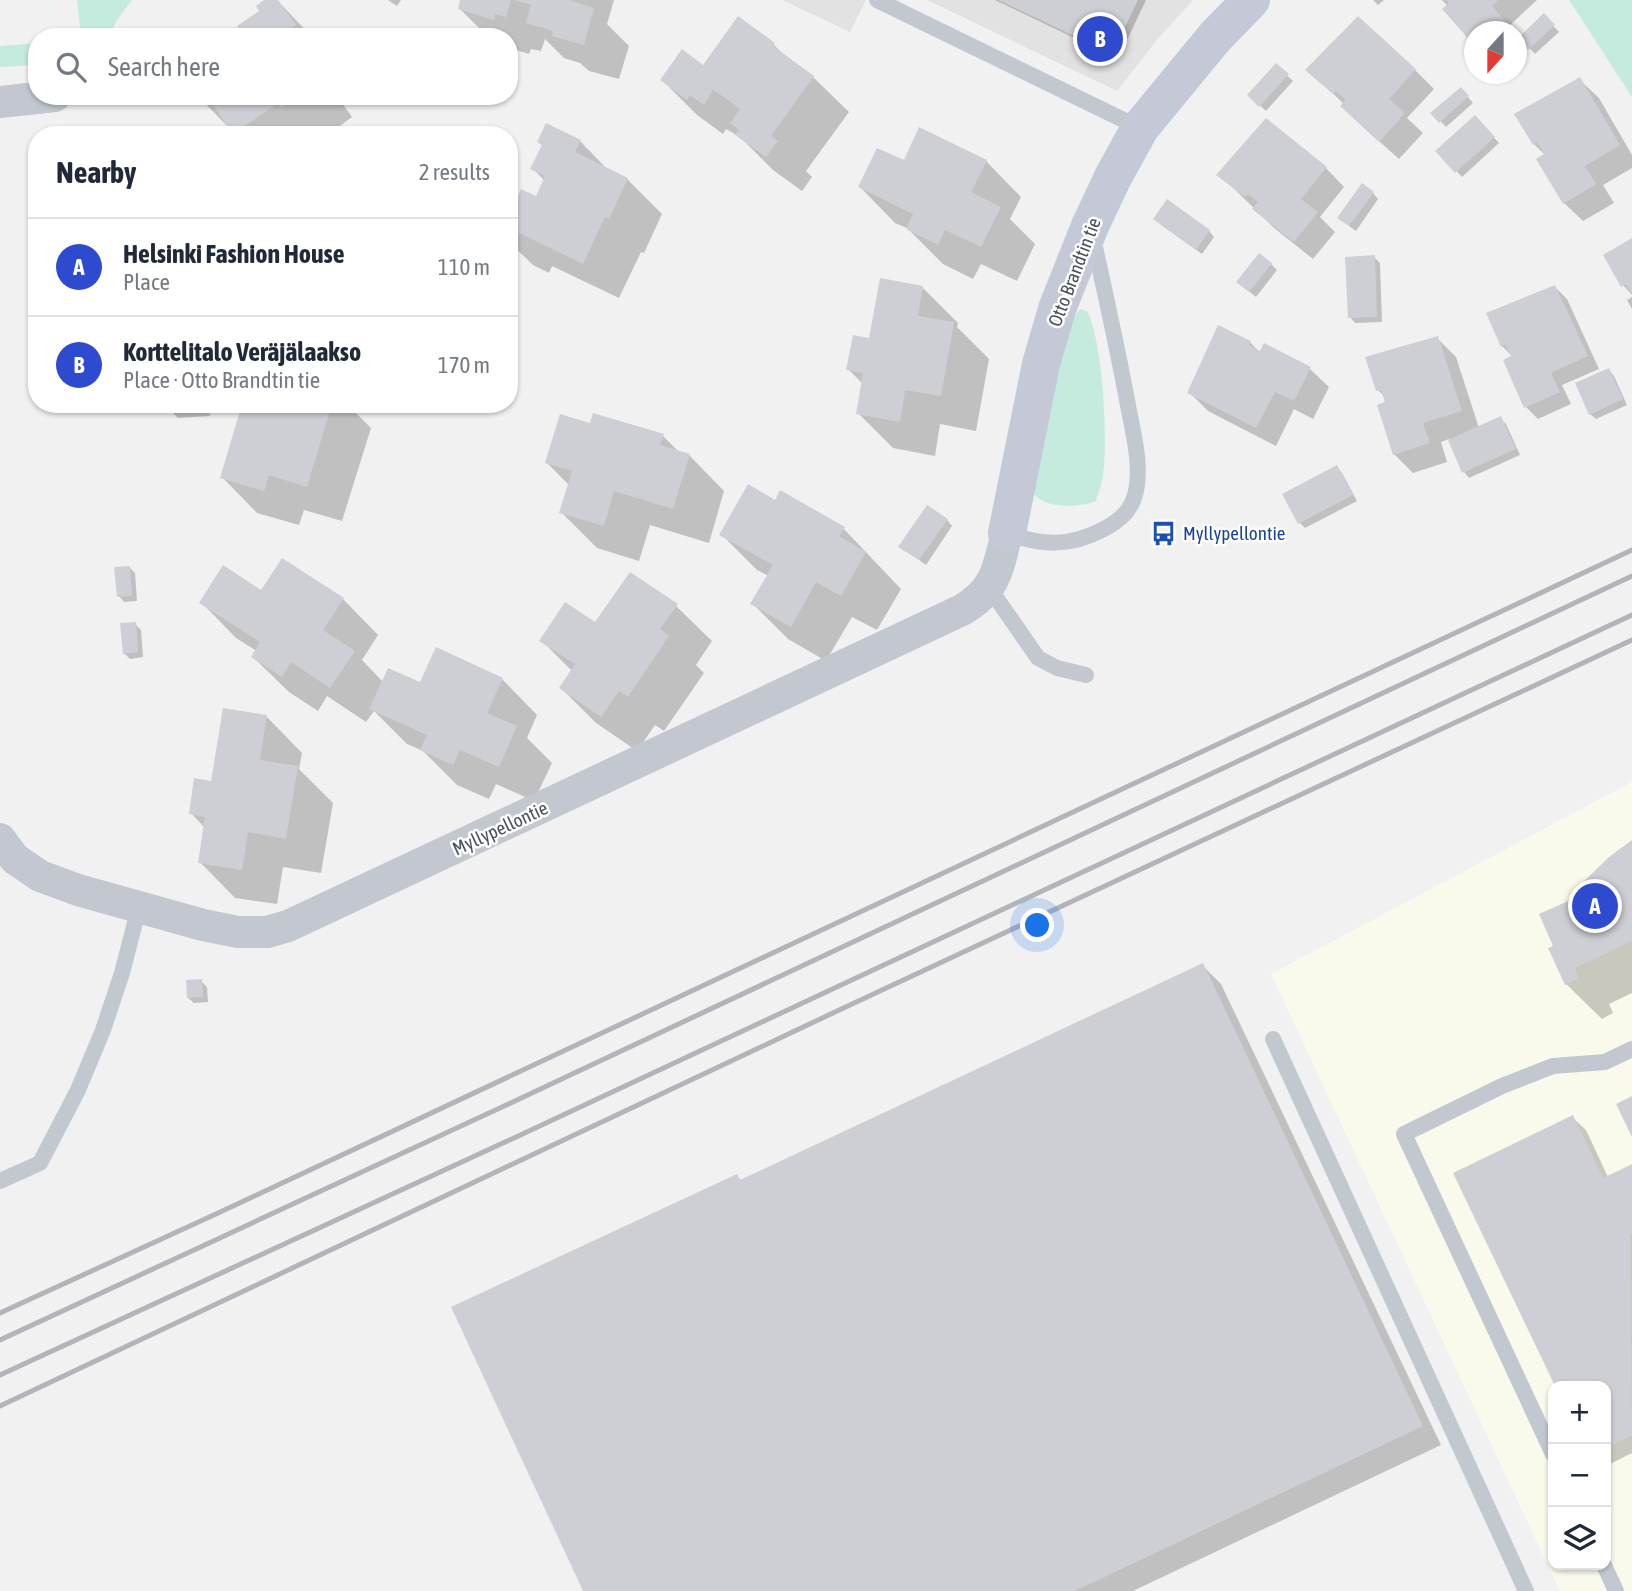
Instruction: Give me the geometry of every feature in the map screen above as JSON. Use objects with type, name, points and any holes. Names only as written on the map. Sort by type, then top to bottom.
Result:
[{"type":"street","name":"Otto Brandtin tie","points":[[990,589],[1007,533],[1041,363],[1057,309],[1090,226],[1140,128],[1215,37],[1251,0]]},
{"type":"street","points":[[0,102],[28,99]]},
{"type":"street","name":"Myllypellontie","points":[[0,839],[15,859],[40,876],[78,890],[238,932],[267,932],[304,920],[929,627],[979,600],[990,589]]},
{"type":"lane","points":[[877,0],[1140,128]]},
{"type":"lane","points":[[1007,533],[1052,543],[1084,539],[1121,520],[1130,508],[1135,493],[1138,472],[1130,420],[1111,317],[1090,226]]},
{"type":"lane","points":[[990,589],[1038,658],[1057,668],[1086,675]]},
{"type":"lane","points":[[0,1181],[40,1163],[78,1090],[103,1030],[122,973],[139,907]]},
{"type":"lane","points":[[1273,1039],[1526,1591]]},
{"type":"lane","points":[[1548,1444],[1404,1134],[1502,1086],[1553,1066],[1605,1062],[1632,1049]]},
{"type":"lane","points":[[1606,1570],[1616,1591]]},
{"type":"shaded area","points":[[782,0],[866,0],[850,32]]},
{"type":"shaded area","points":[[927,0],[1193,0],[1156,41],[1117,91]]},
{"type":"shaded area","points":[[1632,782],[1632,1591],[1560,1591],[1550,1570],[1611,1570],[1611,1381],[1548,1381],[1548,1565],[1271,974]]},
{"type":"green space","points":[[77,0],[132,0],[113,28],[80,28]]},
{"type":"green space","points":[[1569,0],[1632,0],[1632,97]]},
{"type":"green space","points":[[28,44],[28,65],[0,67],[0,46]]},
{"type":"green space","points":[[1081,309],[1088,312],[1093,327],[1101,369],[1104,416],[1103,475],[1096,501],[1063,506],[1046,502],[1033,493],[1052,390],[1074,315]]},
{"type":"building","points":[[264,0],[278,0],[296,25],[292,28],[238,28],[237,26],[259,11],[256,6]]},
{"type":"building","points":[[460,0],[511,0],[506,17],[495,14],[494,20],[458,9]]},
{"type":"building","points":[[514,0],[569,0],[594,8],[584,45],[552,36],[553,31],[526,23],[531,5]]},
{"type":"building","points":[[998,0],[1138,0],[1112,54]]},
{"type":"building","points":[[1446,0],[1498,0],[1492,6],[1505,21],[1464,21],[1464,34],[1442,9],[1449,3]]},
{"type":"building","points":[[1544,13],[1555,25],[1528,50],[1527,29]]},
{"type":"building","points":[[738,16],[814,76],[771,136],[778,141],[766,157],[735,135],[739,130],[730,123],[740,109],[724,97],[713,90],[704,105],[690,95],[687,100],[660,80],[682,49],[703,65]]},
{"type":"building","points":[[1358,16],[1416,69],[1389,99],[1405,113],[1379,142],[1340,106],[1346,100],[1336,91],[1333,94],[1305,70]]},
{"type":"building","points":[[1276,63],[1289,74],[1259,107],[1247,95]]},
{"type":"building","points":[[1580,77],[1620,145],[1585,166],[1596,184],[1563,204],[1536,159],[1544,154],[1537,142],[1533,145],[1514,114]]},
{"type":"building","points":[[1461,87],[1469,96],[1439,123],[1430,113]]},
{"type":"building","points":[[213,105],[275,105],[245,126],[228,126]]},
{"type":"building","points":[[1475,115],[1495,137],[1455,173],[1435,151]]},
{"type":"building","points":[[1266,118],[1327,167],[1301,199],[1318,212],[1294,242],[1252,209],[1258,202],[1248,194],[1245,197],[1216,175]]},
{"type":"building","points":[[546,123],[581,140],[575,152],[628,178],[609,219],[605,217],[583,264],[518,232],[518,196],[521,189],[536,196],[545,176],[530,169],[542,145],[537,142]]},
{"type":"building","points":[[919,127],[987,160],[971,192],[1001,207],[981,247],[945,230],[938,245],[906,229],[913,214],[858,187],[877,148],[904,160]]},
{"type":"building","points":[[1362,183],[1374,192],[1349,226],[1337,218]]},
{"type":"building","points":[[1167,199],[1210,230],[1196,250],[1153,219]]},
{"type":"building","points":[[1632,238],[1632,294],[1626,284],[1621,287],[1603,255]]},
{"type":"building","points":[[1259,253],[1272,263],[1249,292],[1236,282]]},
{"type":"building","points":[[1375,255],[1377,317],[1348,318],[1345,257]]},
{"type":"building","points":[[880,278],[923,286],[918,316],[954,322],[941,396],[905,390],[900,422],[856,414],[863,373],[846,370],[853,335],[869,338]]},
{"type":"building","points":[[1555,285],[1588,356],[1551,373],[1560,392],[1524,408],[1503,360],[1511,356],[1505,344],[1501,347],[1486,313]]},
{"type":"building","points":[[1218,325],[1251,341],[1249,345],[1260,351],[1264,343],[1311,367],[1294,401],[1275,392],[1256,428],[1187,393]]},
{"type":"building","points":[[1438,336],[1462,411],[1423,423],[1430,443],[1393,455],[1377,405],[1385,402],[1381,390],[1376,391],[1365,357]]},
{"type":"building","points":[[1609,368],[1623,399],[1589,415],[1575,383]]},
{"type":"building","points":[[239,413],[329,413],[307,487],[269,475],[264,491],[220,478]]},
{"type":"building","points":[[593,413],[664,434],[660,445],[690,454],[673,509],[614,491],[604,526],[559,513],[572,471],[545,463],[560,414],[590,423]]},
{"type":"building","points":[[1501,416],[1516,449],[1462,473],[1448,440]]},
{"type":"building","points":[[1337,465],[1353,495],[1298,524],[1282,494]]},
{"type":"building","points":[[748,484],[775,500],[780,490],[845,527],[839,536],[866,552],[841,596],[816,582],[791,627],[750,604],[773,565],[719,535]]},
{"type":"building","points":[[927,505],[948,519],[919,560],[898,547]]},
{"type":"building","points":[[282,558],[344,598],[323,630],[355,651],[330,688],[291,662],[282,677],[251,657],[260,642],[199,603],[223,565],[261,590]]},
{"type":"building","points":[[130,566],[132,596],[117,597],[114,567]]},
{"type":"building","points":[[630,572],[678,604],[660,629],[669,636],[628,697],[619,691],[601,717],[559,688],[575,664],[539,641],[565,602],[595,622]]},
{"type":"building","points":[[136,622],[138,652],[123,654],[120,623]]},
{"type":"building","points":[[436,647],[503,678],[487,713],[517,726],[499,767],[460,750],[453,765],[420,750],[427,735],[369,709],[388,668],[420,682]]},
{"type":"building","points":[[223,708],[267,715],[260,760],[298,766],[286,839],[248,832],[242,870],[198,863],[205,817],[189,814],[194,778],[211,781]]},
{"type":"building","points":[[1632,840],[1632,941],[1575,968],[1579,978],[1565,985],[1548,948],[1553,946],[1539,914],[1577,897],[1574,891],[1609,857]]},
{"type":"building","points":[[1203,963],[1423,1426],[1075,1591],[583,1591],[451,1307],[737,1174],[740,1180]]},
{"type":"building","points":[[202,979],[203,997],[187,998],[186,980]]},
{"type":"building","points":[[1632,1096],[1632,1137],[1616,1104]]},
{"type":"building","points":[[1573,1115],[1603,1178],[1632,1164],[1632,1435],[1611,1446],[1611,1381],[1553,1381],[1453,1173]]},
{"type":"railway","points":[[0,1313],[1632,550]]},
{"type":"railway","points":[[0,1340],[1632,576]]},
{"type":"railway","points":[[0,1375],[514,1138],[1632,615]]},
{"type":"railway","points":[[0,1406],[1632,640]]},
{"type":"place","name":"Korttelitalo Veräjälaakso","points":[[1100,39]]},
{"type":"place","name":"Myllypellontie","points":[[1163,533]]},
{"type":"place","name":"Helsinki Fashion House","points":[[1595,906]]}]
